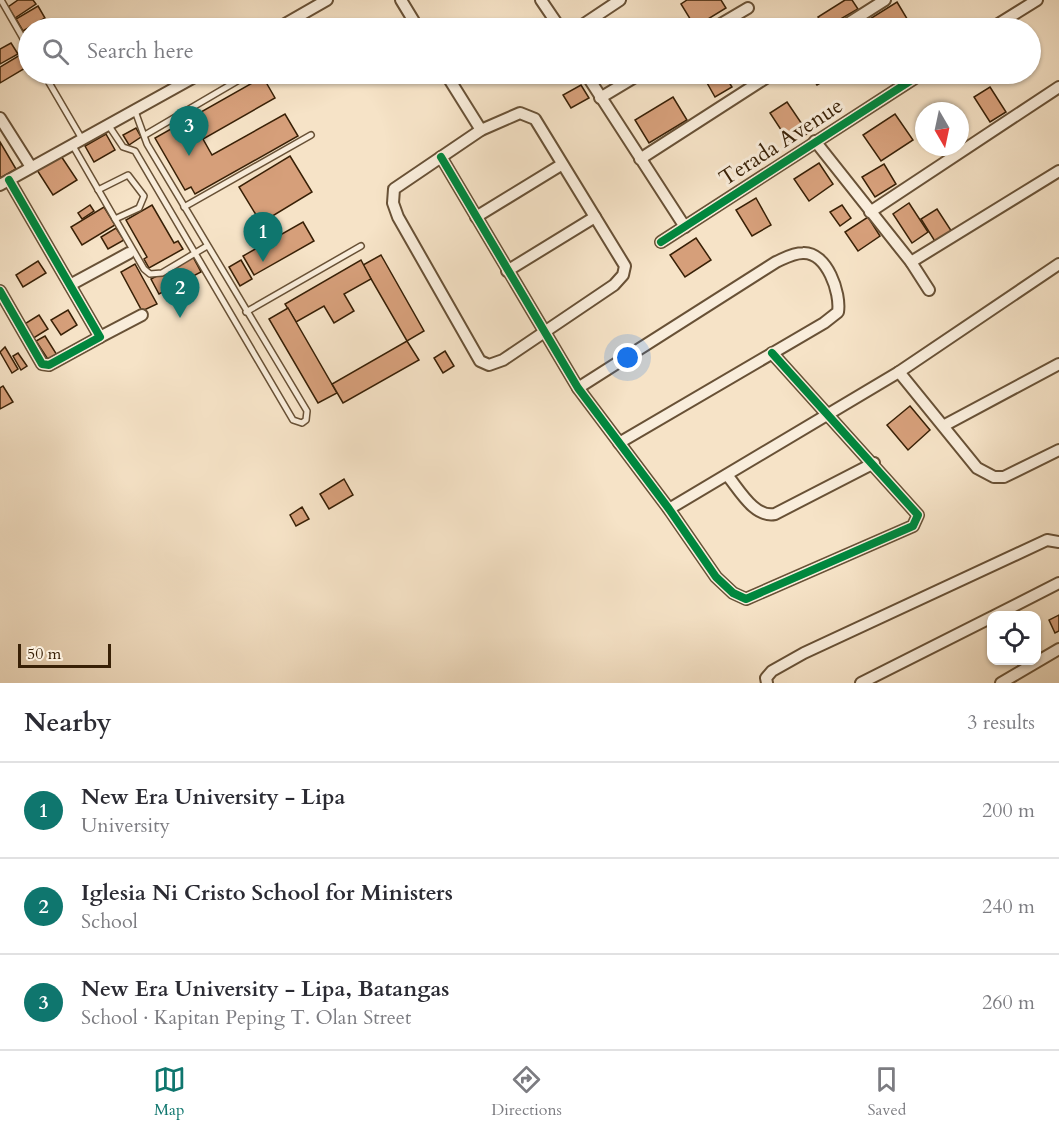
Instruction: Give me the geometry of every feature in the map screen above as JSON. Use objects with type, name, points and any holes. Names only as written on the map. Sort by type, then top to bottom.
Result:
[{"type":"street","points":[[296,18],[327,0]]},
{"type":"street","points":[[401,0],[412,18]]},
{"type":"street","points":[[541,0],[553,18]]},
{"type":"street","points":[[593,18],[620,0]]},
{"type":"street","points":[[857,18],[885,0]]},
{"type":"street","points":[[1008,18],[1036,0]]},
{"type":"street","points":[[731,18],[748,8]]},
{"type":"street","points":[[100,337],[70,285],[4,182],[182,84]]},
{"type":"street","points":[[452,84],[481,130]]},
{"type":"street","points":[[592,84],[685,226]]},
{"type":"street","points":[[600,98],[623,84]]},
{"type":"street","points":[[640,159],[756,84]]},
{"type":"street","name":"Terada Avenue","points":[[661,242],[905,84]]},
{"type":"street","points":[[870,212],[1059,87]]},
{"type":"street","points":[[520,113],[535,119],[561,165],[625,266],[623,275],[614,285],[503,360],[489,365],[480,361],[398,217],[393,203],[394,189],[481,130],[520,113]]},
{"type":"street","points":[[0,118],[4,134],[31,168]]},
{"type":"street","points":[[815,141],[911,262],[929,290]]},
{"type":"street","points":[[441,157],[578,388],[669,509],[716,577],[733,593],[746,599],[914,526],[918,515],[874,463],[772,352]]},
{"type":"street","points":[[476,217],[561,165]]},
{"type":"street","points":[[911,262],[1059,171]]},
{"type":"street","points":[[507,271],[596,217]]},
{"type":"street","points":[[578,388],[776,262],[805,252],[819,258],[834,284],[840,301],[838,312],[619,443]]},
{"type":"street","points":[[70,285],[129,254]]},
{"type":"street","points":[[669,509],[899,372],[1059,264]]},
{"type":"street","points":[[0,291],[28,344],[42,364],[49,365],[142,315]]},
{"type":"street","points":[[945,425],[1059,364]]},
{"type":"street","points":[[899,372],[945,425],[977,468],[994,477],[1004,477],[1059,450]]},
{"type":"street","points":[[727,475],[757,511],[766,516],[775,514],[874,463]]},
{"type":"street","points":[[766,683],[766,678],[772,671],[804,653],[1047,540],[1059,542]]},
{"type":"street","points":[[1003,611],[1059,583]]},
{"type":"street","points":[[861,683],[987,619]]},
{"type":"street","points":[[1001,683],[1059,649]]},
{"type":"lane","points":[[1,0],[18,30]]},
{"type":"lane","points":[[49,84],[98,190],[144,269],[150,274],[162,273],[207,246]]},
{"type":"lane","points":[[145,135],[232,84]]},
{"type":"lane","points":[[109,126],[123,147],[135,151],[197,252],[293,420],[298,423],[306,420],[307,411],[147,144],[135,111]]},
{"type":"lane","points":[[184,207],[311,135]]},
{"type":"lane","points":[[135,151],[147,144]]},
{"type":"lane","points":[[98,190],[128,176],[144,196],[139,208],[115,219]]},
{"type":"lane","points":[[246,312],[361,246]]},
{"type":"lane","points":[[241,328],[251,321]]},
{"type":"building","points":[[18,0],[33,0],[36,4],[15,18],[8,7]]},
{"type":"building","points":[[687,0],[721,0],[726,8],[710,18],[690,18],[681,4]]},
{"type":"building","points":[[845,0],[852,0],[858,9],[842,18],[818,17]]},
{"type":"building","points":[[897,2],[907,18],[871,18]]},
{"type":"building","points":[[38,6],[45,18],[18,18],[18,22],[16,19]]},
{"type":"building","points":[[11,43],[18,54],[0,64],[0,49]]},
{"type":"building","points":[[18,56],[18,72],[0,83],[0,67]]},
{"type":"building","points":[[251,84],[267,84],[275,98],[203,139],[212,155],[285,114],[298,136],[195,194],[191,187],[185,190],[155,138]]},
{"type":"building","points":[[708,84],[730,84],[732,87],[715,97]]},
{"type":"building","points":[[581,85],[589,98],[571,108],[563,95]]},
{"type":"building","points":[[990,87],[1006,112],[990,122],[974,97]]},
{"type":"building","points":[[673,97],[687,120],[649,143],[635,120]]},
{"type":"building","points":[[787,102],[808,133],[791,145],[770,113]]},
{"type":"building","points":[[895,114],[913,140],[881,161],[863,135]]},
{"type":"building","points":[[136,128],[141,137],[129,145],[123,135]]},
{"type":"building","points":[[106,134],[115,150],[94,162],[85,146]]},
{"type":"building","points":[[0,142],[16,169],[0,178]]},
{"type":"building","points":[[61,156],[77,180],[53,195],[37,170]]},
{"type":"building","points":[[290,156],[312,192],[261,223],[239,187]]},
{"type":"building","points":[[819,163],[833,184],[809,201],[794,179]]},
{"type":"building","points":[[884,164],[896,184],[875,197],[862,177]]},
{"type":"building","points":[[756,198],[771,225],[752,236],[736,210]]},
{"type":"building","points":[[909,203],[928,232],[912,243],[893,214]]},
{"type":"building","points":[[90,205],[94,211],[82,219],[78,213]]},
{"type":"building","points":[[152,205],[174,243],[178,241],[183,249],[149,268],[144,259],[147,257],[126,220]]},
{"type":"building","points":[[842,205],[851,218],[840,226],[830,212]]},
{"type":"building","points":[[104,207],[115,225],[82,245],[71,227]]},
{"type":"building","points":[[937,209],[952,232],[936,243],[921,219]]},
{"type":"building","points":[[868,217],[880,236],[858,251],[845,232]]},
{"type":"building","points":[[303,222],[314,241],[254,275],[243,256]]},
{"type":"building","points":[[116,228],[124,240],[108,249],[101,237]]},
{"type":"building","points":[[696,238],[711,260],[685,277],[670,255]]},
{"type":"building","points":[[381,255],[424,331],[407,341],[363,265]]},
{"type":"building","points":[[193,257],[201,272],[159,294],[151,279]]},
{"type":"building","points":[[241,260],[252,279],[240,286],[229,267]]},
{"type":"building","points":[[361,260],[371,279],[344,294],[354,311],[334,323],[324,306],[296,322],[285,304]]},
{"type":"building","points":[[38,261],[46,273],[23,287],[16,275]]},
{"type":"building","points":[[135,264],[157,304],[142,311],[121,272]]},
{"type":"building","points":[[288,308],[337,393],[318,403],[269,319]]},
{"type":"building","points":[[68,310],[77,325],[61,335],[51,320]]},
{"type":"building","points":[[39,315],[48,329],[32,339],[23,325]]},
{"type":"building","points":[[45,336],[57,355],[49,361],[36,341]]},
{"type":"building","points":[[407,341],[419,360],[343,403],[332,384]]},
{"type":"building","points":[[5,347],[18,369],[12,373],[0,352]]},
{"type":"building","points":[[445,351],[454,366],[443,373],[434,358]]},
{"type":"building","points":[[18,353],[27,366],[21,370],[13,356]]},
{"type":"building","points":[[3,386],[13,402],[0,409],[0,388]]},
{"type":"building","points":[[910,406],[930,430],[908,450],[887,425]]},
{"type":"building","points":[[344,479],[353,495],[329,509],[320,494]]},
{"type":"building","points":[[302,507],[309,519],[296,526],[290,515]]},
{"type":"building","points":[[1059,615],[1059,631],[1055,633],[1049,620]]},
{"type":"cycle path","points":[[661,242],[906,84]]},
{"type":"cycle path","points":[[441,157],[578,388],[669,509],[716,577],[733,593],[746,599],[913,526],[918,515],[772,353]]},
{"type":"cycle path","points":[[0,291],[42,364],[49,365],[100,337],[9,180]]},
{"type":"place","name":"New Era University - Lipa, Batangas","points":[[189,156]]},
{"type":"place","name":"New Era University - Lipa","points":[[263,262]]},
{"type":"place","name":"Iglesia Ni Cristo School for Ministers","points":[[180,318]]}]
